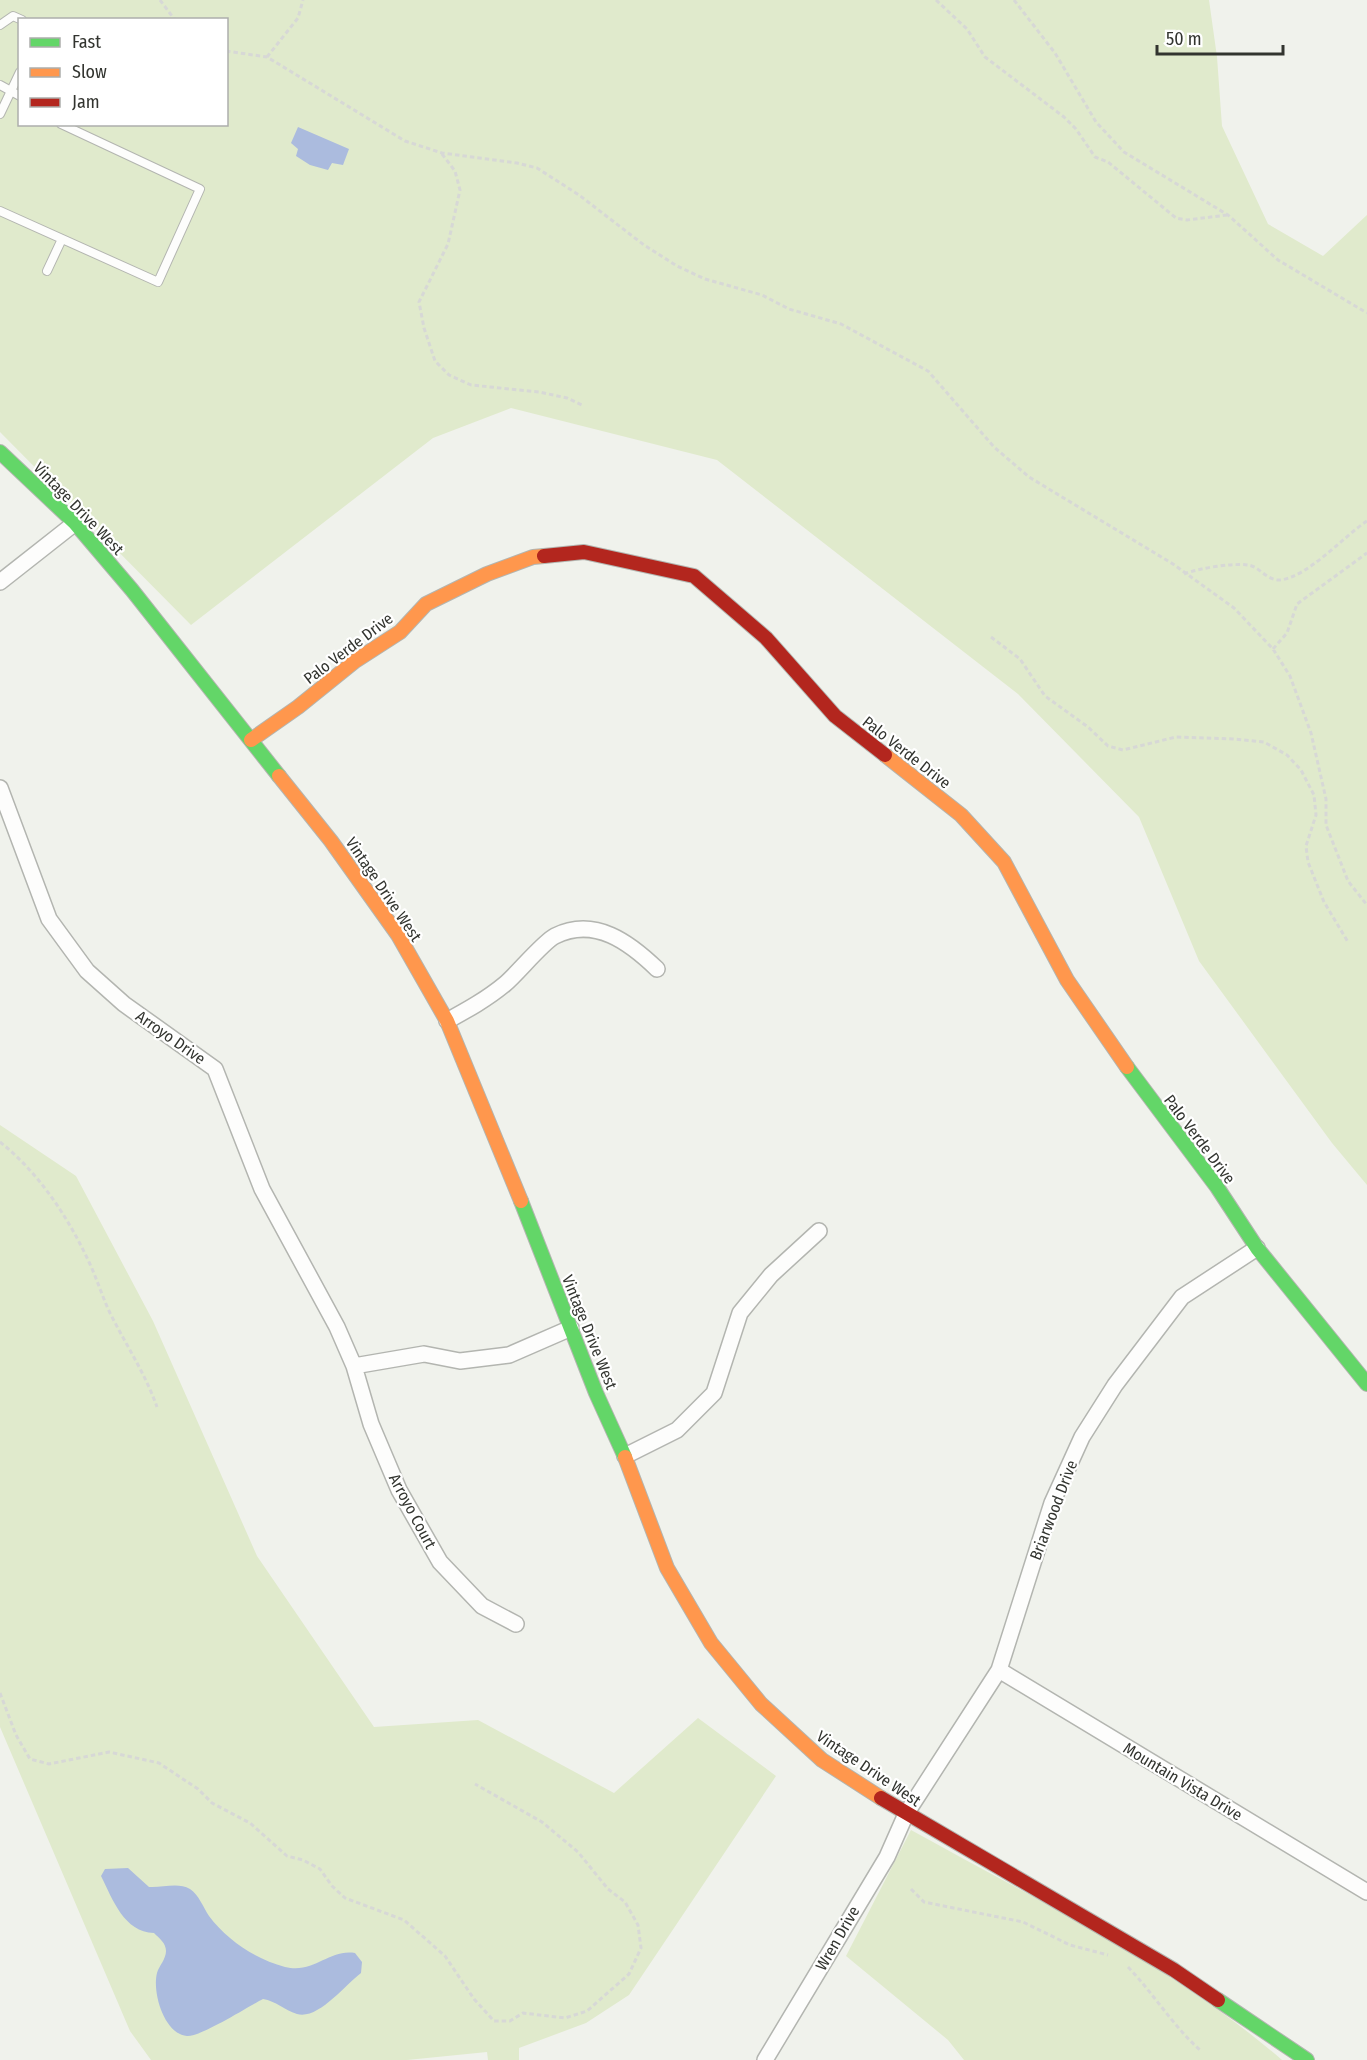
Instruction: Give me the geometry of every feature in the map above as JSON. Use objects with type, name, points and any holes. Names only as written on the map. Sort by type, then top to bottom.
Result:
[{"type":"street","name":"Vintage Drive West","points":[[0,452],[75,523],[132,590],[331,841],[398,935],[447,1021],[625,1456],[667,1568],[711,1642],[761,1704],[822,1760],[906,1814],[1174,1970],[1307,2060]]},
{"type":"street","points":[[0,582],[75,523]]},
{"type":"street","name":"Palo Verde Drive","points":[[251,741],[347,667],[400,632],[426,604],[487,574],[533,557],[584,552],[694,576],[766,638],[835,716],[961,815],[1004,862],[1067,980],[1155,1107],[1217,1187],[1257,1248],[1367,1384]]},
{"type":"street","name":"Arroyo Drive","points":[[0,788],[50,919],[87,971],[124,1004],[215,1069],[262,1189],[337,1327],[354,1366]]},
{"type":"street","points":[[447,1021],[502,986],[554,936],[578,931],[602,931],[632,946],[657,969]]},
{"type":"street","points":[[625,1456],[677,1430],[714,1394],[740,1313],[771,1275],[819,1230]]},
{"type":"street","name":"Briarwood Drive","points":[[906,1814],[999,1670],[1053,1503],[1082,1437],[1115,1385],[1182,1297],[1257,1248]]},
{"type":"street","points":[[354,1366],[424,1354],[460,1361],[509,1355],[571,1328]]},
{"type":"street","name":"Arroyo Court","points":[[354,1366],[371,1424],[399,1490],[440,1562],[482,1605],[516,1624]]},
{"type":"street","name":"Mountain Vista Drive","points":[[999,1670],[1367,1892]]},
{"type":"street","name":"Wren Drive","points":[[765,2060],[887,1857],[906,1814]]},
{"type":"lane","points":[[0,25],[13,16],[18,18]]},
{"type":"lane","points":[[0,114],[18,76]]},
{"type":"lane","points":[[0,85],[18,95]]},
{"type":"lane","points":[[0,211],[158,282],[200,189],[65,126]]},
{"type":"lane","points":[[47,271],[62,239]]},
{"type":"path","points":[[160,0],[174,18]]},
{"type":"path","points":[[267,57],[298,18],[303,0]]},
{"type":"path","points":[[936,0],[967,29],[985,57],[1076,129],[1095,157],[1108,162],[1176,218],[1187,220],[1228,215]]},
{"type":"path","points":[[1014,0],[1054,53],[1096,122],[1124,153],[1228,215],[1278,260],[1367,313]]},
{"type":"path","points":[[228,51],[267,57],[405,141],[442,153],[537,168],[579,195],[644,245],[677,266],[705,279],[762,295],[789,309],[841,324],[928,371],[994,447],[1029,477],[1173,564],[1234,608],[1273,649],[1290,675],[1311,733],[1326,799],[1326,825],[1348,881],[1367,905]]},
{"type":"path","points":[[442,153],[455,171],[460,190],[448,244],[419,302],[424,328],[435,361],[449,375],[471,385],[539,392],[567,398],[584,406]]},
{"type":"path","points":[[1184,574],[1196,569],[1250,565],[1266,576],[1279,580],[1321,558],[1367,520]]},
{"type":"path","points":[[1273,649],[1287,633],[1297,604],[1367,552]]},
{"type":"path","points":[[991,637],[1020,659],[1045,696],[1088,727],[1108,746],[1123,750],[1176,737],[1233,739],[1264,742],[1287,755],[1301,770],[1314,795],[1316,815],[1306,846],[1308,862],[1335,924],[1348,942]]},
{"type":"path","points":[[0,1142],[27,1165],[72,1230],[90,1264],[111,1314],[148,1383],[157,1407]]},
{"type":"path","points":[[0,1693],[16,1735],[30,1759],[49,1764],[109,1752],[159,1763],[198,1789],[212,1803],[250,1823],[287,1857],[303,1860],[320,1869],[332,1886],[345,1898],[404,1920],[445,1956],[474,1998],[494,2021],[510,2021],[523,2013],[565,2018],[587,2011],[629,1974],[641,1948],[638,1925],[625,1902],[608,1889],[578,1852],[542,1822],[475,1784]]},
{"type":"path","points":[[911,1889],[924,1902],[1023,1922],[1070,1945],[1111,1956]]},
{"type":"path","points":[[1128,1966],[1164,2008],[1180,2032],[1201,2051]]},
{"type":"green space","points":[[0,0],[1209,0],[1217,57],[1222,126],[1268,224],[1323,256],[1367,215],[1367,1185],[1332,1143],[1199,961],[1139,817],[1018,694],[717,460],[511,408],[433,438],[191,625],[0,432]]},
{"type":"green space","points":[[0,1125],[76,1176],[153,1321],[257,1556],[374,1727],[478,1720],[614,1793],[698,1718],[776,1776],[629,1995],[586,2023],[519,2048],[519,2060],[488,2060],[487,2052],[407,2060],[151,2060],[130,2031],[0,1727]]},
{"type":"green space","points":[[911,1830],[1055,1908],[1149,1964],[1240,2026],[1282,2060],[964,2060],[948,2040],[846,1956]]},
{"type":"water","points":[[298,127],[349,149],[343,165],[332,163],[328,170],[310,165],[296,156],[298,149],[291,143]]},
{"type":"water","points":[[128,1868],[149,1887],[175,1886],[190,1889],[224,1933],[243,1948],[263,1959],[285,1967],[296,1968],[313,1965],[337,1954],[355,1953],[362,1962],[361,1973],[330,2001],[313,2012],[297,2014],[263,1999],[203,2032],[187,2036],[179,2033],[166,2020],[156,1991],[157,1973],[166,1954],[165,1946],[154,1933],[135,1927],[127,1921],[115,1904],[101,1876],[105,1869]]},
{"type":"traffic: fast","points":[[0,452],[75,523],[132,590],[279,776]]},
{"type":"traffic: fast","points":[[1127,1067],[1217,1187],[1257,1248],[1367,1384]]},
{"type":"traffic: fast","points":[[521,1201],[596,1393],[625,1457]]},
{"type":"traffic: fast","points":[[1218,2000],[1307,2060]]},
{"type":"traffic: slow","points":[[251,740],[298,707],[355,661],[400,632],[426,604],[487,574],[533,557],[544,556]]},
{"type":"traffic: slow","points":[[885,755],[961,815],[1004,862],[1067,980],[1127,1067]]},
{"type":"traffic: slow","points":[[279,776],[331,841],[398,935],[447,1021],[521,1201]]},
{"type":"traffic: slow","points":[[625,1457],[667,1568],[711,1643],[761,1704],[822,1760],[881,1798]]},
{"type":"traffic: jam","points":[[544,556],[584,552],[694,576],[766,638],[835,716],[885,755]]},
{"type":"traffic: jam","points":[[881,1798],[1174,1970],[1218,2000]]}]
